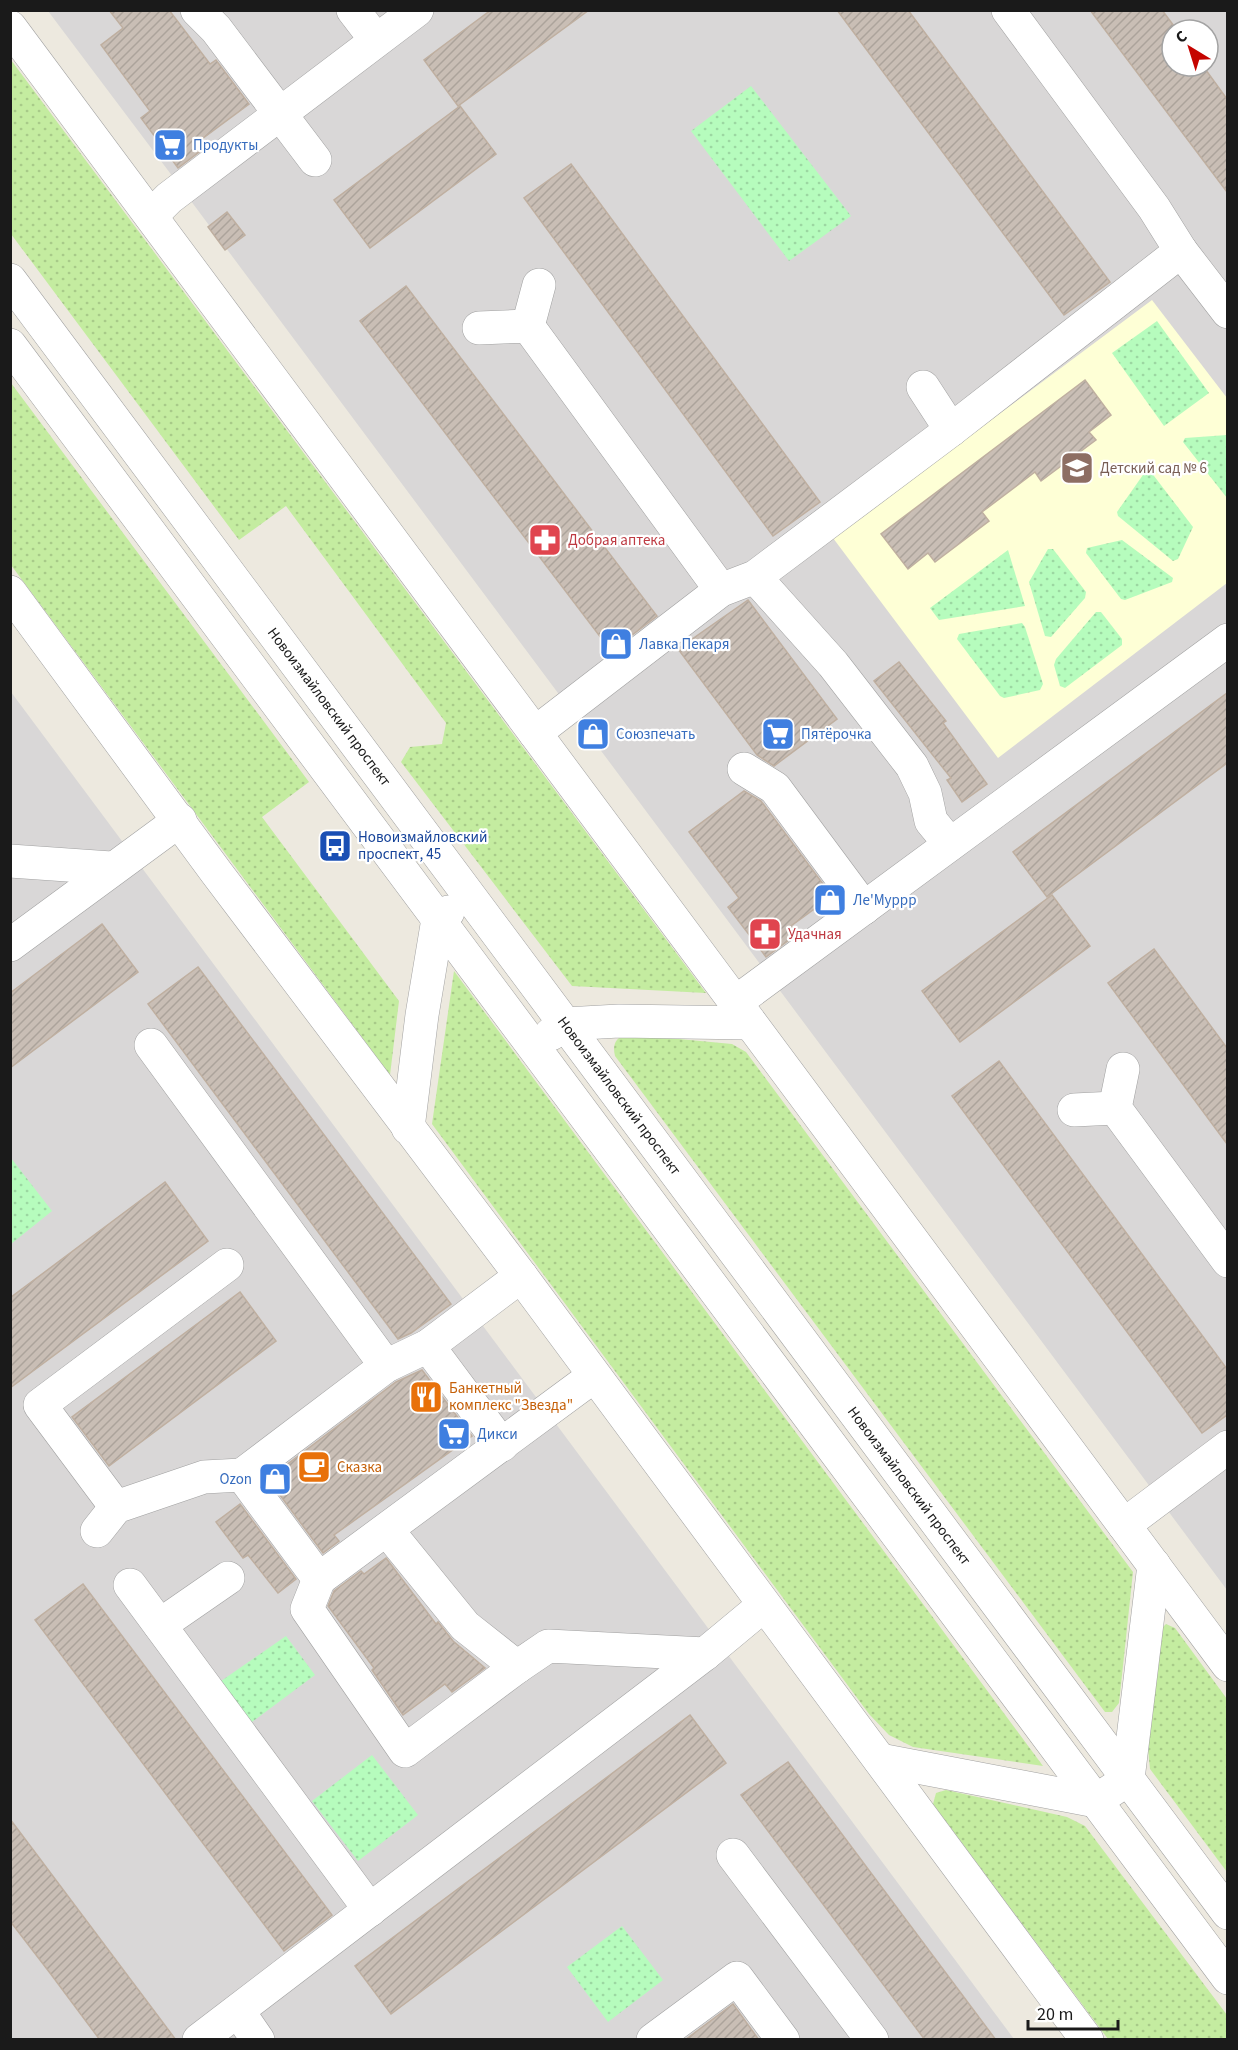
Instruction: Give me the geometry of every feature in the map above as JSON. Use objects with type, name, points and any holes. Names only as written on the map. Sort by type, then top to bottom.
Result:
[{"type":"street","points":[[197,10],[216,29],[315,160]]},
{"type":"street","points":[[353,10],[376,40]]},
{"type":"street","points":[[151,216],[169,198],[417,10]]},
{"type":"street","points":[[1008,10],[1154,208],[1181,251],[1227,312]]},
{"type":"street","points":[[10,27],[1227,1665]]},
{"type":"street","points":[[535,733],[722,590],[755,577],[1181,251]]},
{"type":"street","name":"Новоизмайловский проспект","points":[[10,280],[1227,1913]]},
{"type":"street","points":[[528,326],[540,285]]},
{"type":"street","points":[[528,326],[722,590]]},
{"type":"street","points":[[479,328],[528,326]]},
{"type":"street","points":[[10,345],[1227,1978]]},
{"type":"street","points":[[923,387],[951,429]]},
{"type":"street","points":[[755,577],[833,664],[912,766],[925,793],[931,821],[951,844]]},
{"type":"street","points":[[10,592],[180,820],[216,872],[521,1276],[1088,2040]]},
{"type":"street","points":[[533,1046],[565,1024],[743,1013],[864,908],[1227,640]]},
{"type":"street","points":[[744,769],[775,788],[864,908]]},
{"type":"street","points":[[10,945],[111,868],[180,820]]},
{"type":"street","points":[[10,861],[111,868]]},
{"type":"street","points":[[408,1128],[422,1015],[438,919],[470,896]]},
{"type":"street","points":[[151,1045],[386,1366]]},
{"type":"street","points":[[1123,1070],[1115,1108],[1227,1261]]},
{"type":"street","points":[[1074,1110],[1115,1108]]},
{"type":"street","points":[[227,1265],[40,1405],[106,1519],[204,1477],[242,1475],[386,1366],[428,1346],[521,1276]]},
{"type":"street","points":[[428,1346],[502,1445]]},
{"type":"street","points":[[594,1376],[319,1579],[307,1609],[405,1751],[548,1646],[705,1654]]},
{"type":"street","points":[[1124,1525],[1227,1447]]},
{"type":"street","points":[[242,1475],[319,1579]]},
{"type":"street","points":[[387,1530],[465,1626],[517,1667]]},
{"type":"street","points":[[880,1760],[1096,1801],[1128,1779],[1154,1565]]},
{"type":"street","points":[[160,1625],[228,1578]]},
{"type":"street","points":[[130,1585],[370,1910]]},
{"type":"street","points":[[200,2040],[705,1654],[764,1605]]},
{"type":"street","points":[[733,1855],[872,2040]]},
{"type":"street","points":[[653,2040],[737,1978],[783,2040]]},
{"type":"street","points":[[238,2011],[258,2040]]},
{"type":"shaded area","points":[[48,11],[1227,11],[1227,1590],[182,189]]},
{"type":"shaded area","name":"Детский сад № 6","points":[[1152,300],[1227,398],[1227,583],[998,758],[833,538]]},
{"type":"shaded area","points":[[11,692],[1014,2039],[11,2039]]},
{"type":"green space","points":[[11,60],[706,993],[572,986],[401,762],[410,747],[442,744],[446,723],[286,506],[239,540],[11,234]]},
{"type":"green space","points":[[751,86],[851,216],[789,261],[691,131]]},
{"type":"green space","points":[[1157,321],[1209,393],[1164,426],[1112,353]]},
{"type":"green space","points":[[11,383],[309,782],[262,817],[399,1001],[390,1075],[11,565]]},
{"type":"green space","points":[[1228,435],[1227,498],[1183,442],[1185,438]]},
{"type":"green space","points":[[1145,472],[1151,472],[1193,527],[1178,559],[1173,561],[1118,516],[1117,512]]},
{"type":"green space","points":[[1122,540],[1173,578],[1172,582],[1125,600],[1121,599],[1086,553],[1087,548]]},
{"type":"green space","points":[[1048,549],[1053,549],[1086,592],[1085,598],[1051,637],[1045,636],[1029,582]]},
{"type":"green space","points":[[1008,550],[1025,606],[939,620],[930,608]]},
{"type":"green space","points":[[1096,612],[1101,612],[1122,639],[1122,645],[1065,688],[1060,686],[1054,665],[1056,659]]},
{"type":"green space","points":[[1022,623],[1043,684],[1040,690],[1004,698],[1000,696],[957,639],[959,634]]},
{"type":"green space","points":[[454,971],[1043,1766],[913,1747],[889,1735],[869,1714],[432,1124]]},
{"type":"green space","points":[[626,1034],[732,1044],[746,1052],[1133,1572],[1119,1703],[1112,1712],[1105,1712],[615,1056],[616,1042]]},
{"type":"green space","points":[[11,1158],[52,1211],[11,1244]]},
{"type":"green space","points":[[1166,1624],[1175,1628],[1227,1699],[1227,1872],[1150,1769],[1148,1749],[1162,1628]]},
{"type":"green space","points":[[286,1636],[315,1675],[252,1722],[221,1681]]},
{"type":"green space","points":[[372,1755],[418,1815],[358,1861],[312,1801]]},
{"type":"green space","points":[[946,1790],[1067,1817],[1085,1826],[1227,2015],[1227,2039],[1108,2039],[933,1804],[936,1793]]},
{"type":"green space","points":[[622,1926],[663,1980],[608,2022],[567,1967]]},
{"type":"building","points":[[109,10],[169,10],[210,64],[216,60],[249,104],[202,139],[207,146],[178,168],[141,118],[150,111],[101,45],[123,28]]},
{"type":"building","points":[[491,10],[589,10],[458,106],[424,60]]},
{"type":"building","points":[[837,10],[908,10],[1110,282],[1064,315]]},
{"type":"building","points":[[1090,10],[1162,10],[1168,18],[1160,18],[1160,78],[1212,78],[1227,99],[1227,192]]},
{"type":"building","points":[[460,106],[496,154],[370,248],[334,200]]},
{"type":"building","points":[[571,164],[820,502],[773,536],[524,198]]},
{"type":"building","points":[[227,212],[245,235],[225,250],[208,227]]},
{"type":"building","points":[[406,286],[657,616],[611,651],[360,321]]},
{"type":"building","points":[[1085,380],[1111,415],[1089,432],[1096,440],[1041,481],[1035,472],[982,512],[989,521],[935,562],[928,553],[908,569],[881,534]]},
{"type":"building","points":[[748,600],[837,719],[774,766],[757,755],[678,649]]},
{"type":"building","points":[[899,662],[946,721],[943,723],[987,784],[962,802],[947,780],[951,778],[874,681]]},
{"type":"building","points":[[1227,693],[1227,763],[1047,897],[1013,852]]},
{"type":"building","points":[[744,791],[761,801],[832,896],[791,926],[797,934],[766,957],[728,907],[739,898],[689,832]]},
{"type":"building","points":[[1052,895],[1090,946],[960,1042],[922,991]]},
{"type":"building","points":[[102,924],[138,972],[10,1068],[10,993]]},
{"type":"building","points":[[1154,949],[1227,1048],[1227,1144],[1108,983]]},
{"type":"building","points":[[198,967],[451,1304],[411,1333],[398,1339],[148,1004]]},
{"type":"building","points":[[999,1061],[1227,1369],[1227,1415],[1202,1433],[952,1096]]},
{"type":"building","points":[[165,1182],[208,1241],[10,1388],[10,1298]]},
{"type":"building","points":[[240,1292],[276,1341],[109,1466],[72,1417]]},
{"type":"building","points":[[422,1370],[472,1436],[334,1535],[339,1541],[323,1553],[268,1479],[396,1382]]},
{"type":"building","points":[[240,1504],[296,1579],[278,1593],[248,1555],[243,1558],[216,1522]]},
{"type":"building","points":[[386,1558],[436,1624],[438,1622],[453,1641],[485,1668],[452,1692],[445,1684],[403,1715],[372,1670],[374,1668],[328,1606],[334,1591],[361,1571],[364,1574]]},
{"type":"building","points":[[83,1584],[332,1915],[284,1951],[35,1620]]},
{"type":"building","points":[[690,1715],[726,1763],[391,2014],[355,1966]]},
{"type":"building","points":[[788,1762],[996,2040],[925,2040],[741,1795]]},
{"type":"building","points":[[10,1819],[176,2040],[100,2040],[10,1921]]},
{"type":"building","points":[[733,2004],[759,2040],[685,2040]]},
{"type":"place","name":"Продукты","points":[[170,145]]},
{"type":"place","name":"Детский сад № 6","points":[[1077,468]]},
{"type":"place","name":"Добрая аптека","points":[[545,540]]},
{"type":"place","name":"Лавка Пекаря","points":[[616,644]]},
{"type":"place","name":"Союзпечать","points":[[593,734]]},
{"type":"place","name":"Пятёрочка","points":[[778,734]]},
{"type":"place","name":"Новоизмайловский проспект, 45","points":[[335,846]]},
{"type":"place","name":"Ле'Муррр","points":[[830,900]]},
{"type":"place","name":"Удачная","points":[[765,934]]},
{"type":"place","name":"Банкетный комплекс \"Звезда\"","points":[[426,1397]]},
{"type":"place","name":"Дикси","points":[[454,1434]]},
{"type":"place","name":"Сказка","points":[[314,1467]]},
{"type":"place","name":"Ozon","points":[[275,1479]]}]
